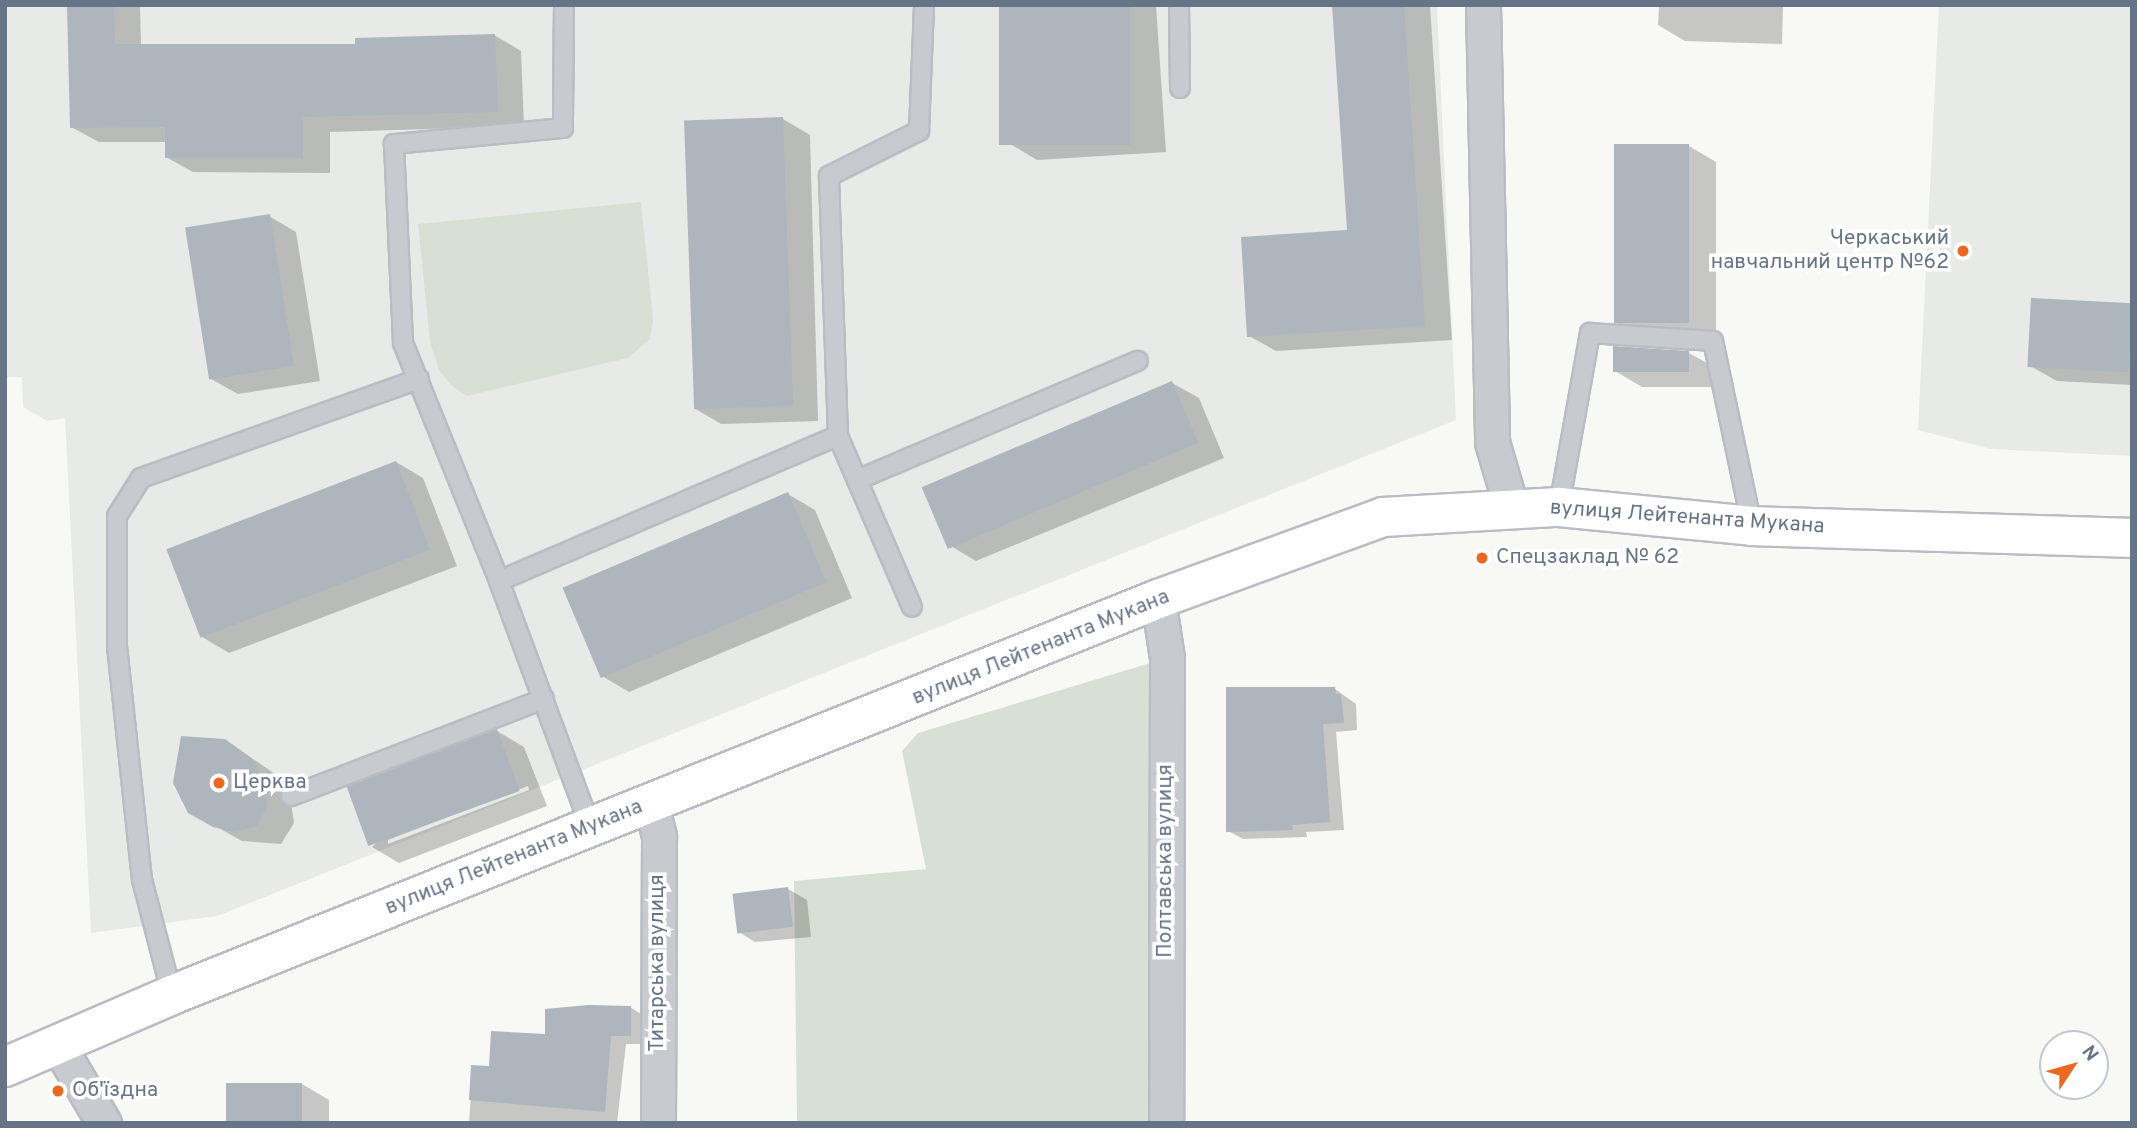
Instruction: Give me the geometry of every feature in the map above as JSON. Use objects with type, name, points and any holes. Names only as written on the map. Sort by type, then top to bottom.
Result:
[{"type":"main road","name":"вулиця Лейтенанта Мукана","points":[[5,1067],[172,995],[1157,599],[1383,517],[1559,507],[1752,526],[2132,538]]},
{"type":"street","points":[[1483,5],[1492,442],[1512,510]]},
{"type":"street","name":"Полтавська вулиця","points":[[1157,599],[1167,657],[1166,1123]]},
{"type":"street","name":"Титарська вулиця","points":[[652,804],[659,837],[658,1123]]},
{"type":"street","points":[[58,1045],[104,1123]]},
{"type":"lane","points":[[564,5],[563,128],[394,144],[403,343],[499,581],[591,828]]},
{"type":"lane","points":[[912,607],[838,436],[829,176],[919,131],[924,5]]},
{"type":"lane","points":[[1179,5],[1181,88]]},
{"type":"lane","points":[[1559,507],[1590,333],[1713,341],[1752,526]]},
{"type":"lane","points":[[857,480],[1138,361]]},
{"type":"lane","points":[[172,995],[141,867],[117,647],[117,516],[141,478],[419,379]]},
{"type":"lane","points":[[499,581],[838,436]]},
{"type":"lane","points":[[291,796],[544,699]]},
{"type":"shaded area","points":[[5,5],[1437,5],[1456,420],[217,916],[91,933],[65,418],[47,421],[23,407],[22,377],[5,377]]},
{"type":"shaded area","points":[[1939,5],[2132,5],[2132,456],[1991,449],[1918,430]]},
{"type":"shaded area","points":[[641,202],[653,320],[650,339],[628,358],[467,396],[451,385],[439,370],[430,342],[418,224]]},
{"type":"shaded area","points":[[1167,658],[1166,1123],[797,1123],[794,881],[926,869],[902,751],[918,733]]},
{"type":"building","points":[[67,5],[114,5],[115,44],[355,44],[355,38],[495,34],[498,112],[303,117],[303,158],[165,158],[165,127],[70,128]]},
{"type":"building","points":[[999,5],[1130,5],[1130,145],[999,145]]},
{"type":"building","points":[[1332,5],[1404,5],[1425,326],[1247,337],[1241,237],[1347,230]]},
{"type":"building","points":[[783,117],[793,406],[694,409],[684,120]]},
{"type":"building","points":[[1614,144],[1689,144],[1689,323],[1614,323]]},
{"type":"building","points":[[270,214],[294,366],[209,380],[185,227]]},
{"type":"building","points":[[2031,298],[2132,303],[2128,372],[2027,367]]},
{"type":"building","points":[[1613,346],[1689,351],[1689,372],[1613,372]]},
{"type":"building","points":[[1172,381],[1198,443],[948,549],[922,487]]},
{"type":"building","points":[[396,461],[430,550],[200,638],[166,549]]},
{"type":"building","points":[[788,492],[826,582],[601,678],[562,588]]},
{"type":"building","points":[[1226,687],[1335,687],[1336,694],[1341,694],[1344,723],[1323,724],[1330,822],[1292,825],[1293,830],[1226,832]]},
{"type":"building","points":[[497,729],[520,791],[368,846],[346,784]]},
{"type":"building","name":"Церква","points":[[181,736],[225,739],[251,758],[264,780],[267,807],[257,826],[235,832],[213,827],[188,813],[173,783]]},
{"type":"building","points":[[788,887],[793,927],[737,934],[732,894]]},
{"type":"building","points":[[588,1005],[631,1006],[631,1036],[611,1036],[605,1112],[469,1100],[471,1065],[489,1066],[491,1031],[545,1034],[545,1009]]},
{"type":"building","points":[[226,1083],[302,1083],[302,1123],[226,1123]]},
{"type":"place","name":"Черкаський навчальний центр №62","points":[[1963,251]]},
{"type":"place","name":"Спецзаклад № 62","points":[[1482,558]]},
{"type":"place","name":"Церква","points":[[219,783]]},
{"type":"place","name":"Об'їздна","points":[[58,1091]]}]
